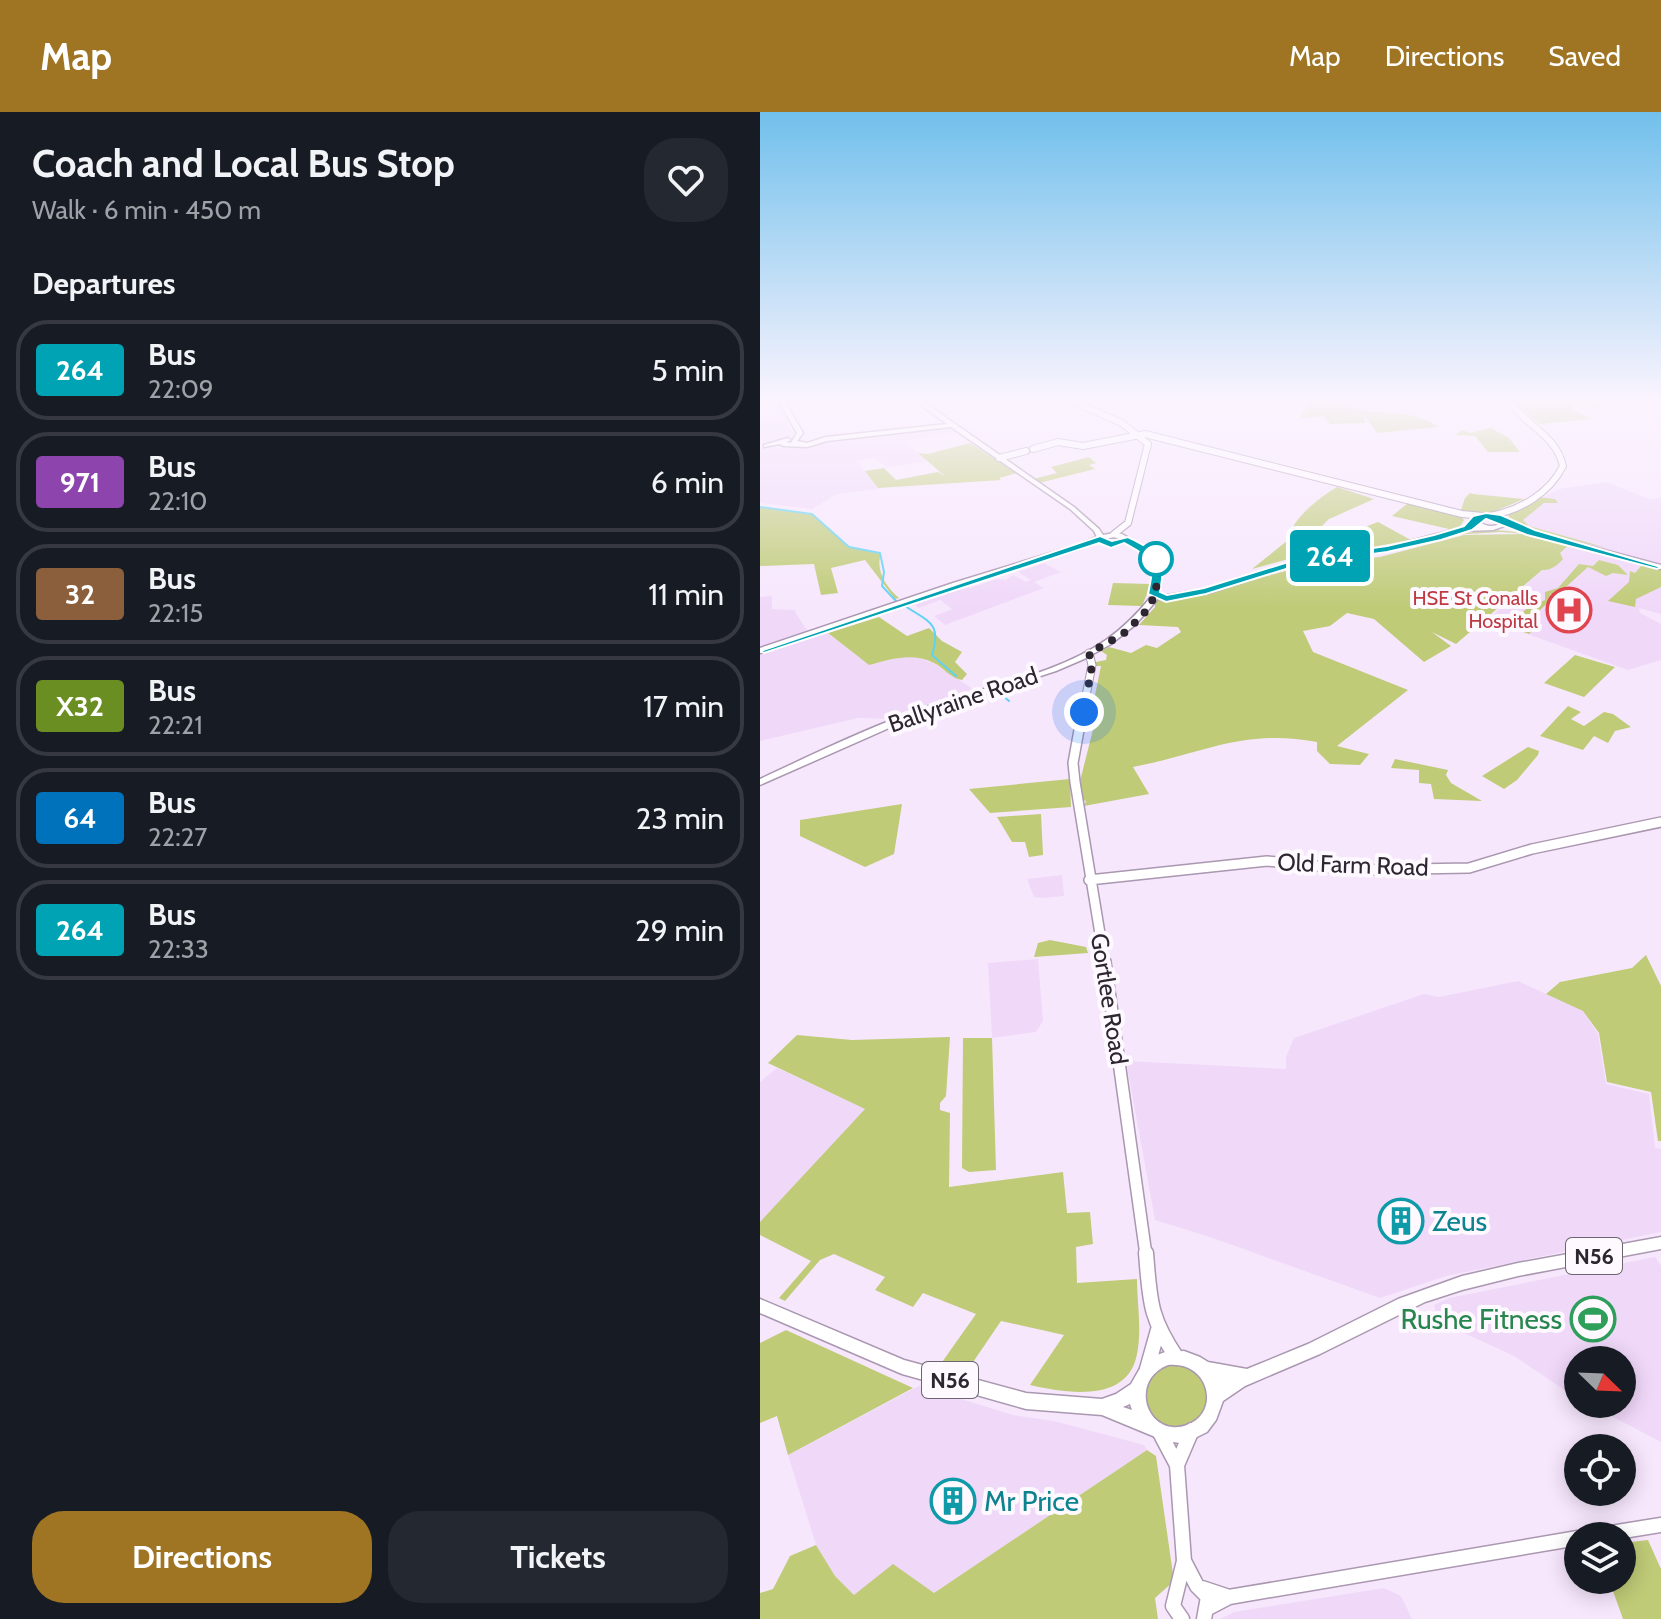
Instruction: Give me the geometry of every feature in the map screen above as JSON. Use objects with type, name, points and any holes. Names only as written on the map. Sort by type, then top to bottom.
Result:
[{"type":"main road","points":[[1014,468],[1072,508],[1104,536],[1152,554],[1158,563],[1157,598],[1206,591],[1301,561],[1387,549],[1464,529],[1531,532]]},
{"type":"main road","points":[[1464,529],[1486,516],[1531,532],[1661,567]]},
{"type":"main road","points":[[1475,522],[1492,528],[1502,526],[1503,521]]},
{"type":"main road","points":[[760,651],[1012,566],[1080,547],[1104,536],[1121,542]]},
{"type":"main road","name":"Ballyraine Road","points":[[760,782],[932,707],[1074,660],[1123,634],[1157,598]]},
{"type":"main road","name":"N56","points":[[760,1306],[902,1367],[1026,1401],[1102,1407],[1154,1428],[1181,1433],[1192,1430],[1210,1416],[1216,1396],[1246,1376],[1302,1354],[1369,1320],[1439,1290],[1540,1266],[1661,1243]]},
{"type":"main road","points":[[1154,1428],[1137,1408],[1137,1389],[1146,1371],[1154,1365],[1177,1359],[1195,1363],[1204,1369],[1215,1386],[1216,1396]]},
{"type":"main road","points":[[1204,1369],[1246,1376]]},
{"type":"main road","points":[[1102,1407],[1121,1400],[1137,1389]]},
{"type":"street","points":[[1104,536],[1128,523],[1142,468]]},
{"type":"street","points":[[1279,468],[1462,514],[1486,516],[1509,511],[1556,481],[1561,468]]},
{"type":"street","points":[[1503,521],[1509,511]]},
{"type":"street","points":[[1462,514],[1475,522]]},
{"type":"street","name":"Gortlee Road","points":[[1089,653],[1091,668],[1073,763],[1089,880],[1114,1016],[1144,1234],[1150,1302],[1158,1330],[1177,1359]]},
{"type":"street","points":[[1074,660],[1091,668]]},
{"type":"street","name":"Old Farm Road","points":[[1089,880],[1267,861],[1355,870],[1469,868],[1532,849],[1661,822]]},
{"type":"street","name":"Gortlee Road","points":[[1146,1371],[1158,1330]]},
{"type":"street","points":[[1154,1428],[1177,1465]]},
{"type":"street","points":[[1182,1619],[1173,1606],[1184,1561],[1177,1465],[1192,1430]]},
{"type":"street","points":[[1636,1529],[1661,1525]]},
{"type":"street","points":[[1204,1615],[1229,1597],[1564,1540]]},
{"type":"street","points":[[1184,1561],[1208,1597],[1204,1615]]},
{"type":"street","points":[[1179,1590],[1189,1585],[1229,1597]]},
{"type":"shaded area","points":[[760,468],[863,468],[879,489],[837,494],[812,509],[760,503]]},
{"type":"shaded area","points":[[1606,482],[1649,499],[1661,498],[1661,564],[1526,529],[1510,515],[1559,489]]},
{"type":"shaded area","name":"HSE St Conalls Hospital","points":[[1569,545],[1661,569],[1661,614],[1639,608],[1640,613],[1661,624],[1661,660],[1628,670],[1488,620]]},
{"type":"shaded area","points":[[1044,563],[1061,572],[1034,582],[1044,588],[945,625],[934,616],[952,609],[940,600],[919,608],[912,603],[966,585],[970,588],[997,579],[1006,580],[1013,575],[1026,582],[1031,580],[1018,572]]},
{"type":"shaded area","points":[[772,596],[772,609],[794,610],[811,637],[826,632],[869,665],[910,655],[933,663],[973,689],[894,719],[858,718],[760,741],[760,597]]},
{"type":"shaded area","points":[[1062,875],[1064,896],[1034,897],[1027,879]]},
{"type":"shaded area","points":[[1038,959],[1043,1021],[1036,1032],[992,1038],[988,963]]},
{"type":"shaded area","points":[[1518,981],[1583,1011],[1598,1034],[1606,1084],[1649,1094],[1655,1148],[1661,1149],[1661,1232],[1446,1276],[1380,1298],[1155,1220],[1126,1061],[1286,1069],[1286,1057],[1294,1038],[1424,994],[1439,997]]},
{"type":"shaded area","points":[[777,1068],[865,1109],[760,1222],[760,1082]]},
{"type":"shaded area","points":[[1655,1257],[1661,1266],[1661,1442],[1615,1418],[1636,1418],[1636,1346],[1564,1346],[1564,1390],[1514,1356],[1438,1321],[1434,1305],[1449,1298]]},
{"type":"shaded area","points":[[919,1386],[1013,1415],[1054,1421],[1144,1445],[1147,1450],[934,1593],[854,1595],[835,1576],[816,1545],[788,1455]]},
{"type":"shaded area","points":[[1384,1588],[1401,1596],[1412,1619],[1220,1619],[1234,1612]]},
{"type":"green space","points":[[884,468],[896,480],[938,472],[946,477],[936,468],[1010,468],[1017,473],[999,478],[1001,480],[878,488],[865,471]]},
{"type":"green space","points":[[1052,468],[1095,469],[1039,483],[1033,479],[1057,473]]},
{"type":"green space","points":[[1337,487],[1374,499],[1329,519],[1314,534],[1299,540],[1305,548],[1342,543],[1354,531],[1378,522],[1411,540],[1361,549],[1322,550],[1252,569],[1288,540],[1294,524],[1307,510]]},
{"type":"green space","points":[[1470,493],[1524,499],[1491,513],[1460,513]]},
{"type":"green space","points":[[1537,497],[1555,499],[1558,503],[1544,503],[1523,520],[1529,526],[1607,548],[1518,528],[1506,518],[1511,521],[1508,514]]},
{"type":"green space","points":[[1408,503],[1461,516],[1464,520],[1459,528],[1442,533],[1449,529],[1392,516]]},
{"type":"green space","points":[[760,507],[812,514],[848,547],[881,554],[883,579],[899,598],[895,599],[865,560],[831,568],[838,593],[821,595],[814,564],[760,566]]},
{"type":"green space","points":[[1489,530],[1524,534],[1453,535]]},
{"type":"green space","points":[[1526,534],[1569,545],[1560,553],[1563,559],[1554,567],[1542,570],[1456,644],[1432,632],[1451,646],[1424,662],[1374,619],[1347,613],[1330,626],[1303,631],[1313,652],[1408,690],[1337,746],[1369,754],[1360,765],[1330,764],[1317,751],[1317,742],[1267,738],[1244,740],[1133,767],[1149,794],[1084,806],[1086,801],[1083,800],[1080,781],[1094,726],[1093,705],[1101,666],[1095,666],[1096,662],[1106,660],[1107,655],[1101,651],[1109,647],[1131,653],[1146,645],[1157,648],[1181,632],[1178,627],[1139,625],[1155,607],[1155,600],[1186,596],[1261,573],[1267,576],[1319,562],[1380,557],[1464,535]]},
{"type":"green space","points":[[1591,550],[1661,569],[1661,587],[1636,599],[1635,607],[1608,601],[1629,582],[1630,571],[1635,573],[1642,565],[1584,551]]},
{"type":"green space","points":[[1599,560],[1618,565],[1628,575],[1613,573],[1606,576],[1588,567],[1558,594],[1549,594],[1555,596],[1524,625],[1534,629],[1529,634],[1507,625],[1530,606],[1545,600],[1545,592],[1558,588],[1579,564],[1593,566]]},
{"type":"green space","points":[[1113,583],[1151,584],[1142,606],[1108,605]]},
{"type":"green space","points":[[879,617],[907,636],[929,628],[942,641],[962,652],[955,662],[967,674],[962,680],[958,679],[934,663],[918,658],[869,665],[828,633]]},
{"type":"green space","points":[[1575,655],[1615,667],[1584,697],[1544,683]]},
{"type":"green space","points":[[1568,706],[1581,712],[1571,719],[1584,726],[1604,712],[1613,714],[1631,727],[1615,731],[1608,743],[1594,736],[1583,750],[1540,736]]},
{"type":"green space","points":[[1528,747],[1539,751],[1538,755],[1517,780],[1504,789],[1482,776]]},
{"type":"green space","points":[[1395,759],[1448,770],[1446,775],[1451,783],[1482,801],[1434,799],[1431,784],[1419,783],[1419,770],[1391,768]]},
{"type":"green space","points":[[1070,779],[1071,807],[990,813],[969,789]]},
{"type":"green space","points":[[902,804],[894,854],[865,867],[800,836],[800,820]]},
{"type":"green space","points":[[1041,814],[1043,855],[1029,857],[1025,842],[1012,842],[997,817]]},
{"type":"green space","points":[[1050,940],[1086,947],[1088,953],[1034,957],[1038,943]]},
{"type":"green space","points":[[1646,955],[1661,986],[1661,1141],[1658,1141],[1651,1092],[1607,1082],[1599,1033],[1583,1011],[1546,994],[1560,982],[1632,968]]},
{"type":"green space","points":[[797,1035],[852,1040],[950,1037],[946,1096],[940,1103],[940,1110],[950,1113],[949,1187],[1063,1172],[1067,1213],[1090,1212],[1093,1244],[1076,1247],[1077,1283],[1137,1279],[1137,1354],[1131,1370],[1121,1381],[1108,1388],[1077,1392],[1030,1385],[1064,1335],[1001,1321],[967,1371],[940,1365],[976,1314],[923,1293],[913,1307],[875,1290],[885,1277],[834,1254],[820,1260],[785,1301],[779,1298],[811,1261],[760,1235],[760,1222],[865,1109],[768,1063]]},
{"type":"green space","points":[[963,1038],[992,1038],[996,1170],[969,1172],[962,1168]]},
{"type":"green space","points":[[786,1330],[913,1388],[788,1455],[777,1416],[760,1423],[760,1343]]},
{"type":"green space","points":[[1176,1364],[1199,1373],[1208,1396],[1199,1419],[1176,1428],[1153,1419],[1144,1396],[1153,1373]]},
{"type":"green space","points":[[1147,1450],[1156,1456],[1174,1581],[1155,1598],[1158,1619],[760,1619],[760,1593],[773,1589],[790,1556],[816,1545],[835,1576],[854,1595],[893,1564],[934,1593]]},
{"type":"green space","points":[[1648,1540],[1661,1569],[1661,1619],[1623,1619],[1614,1594],[1636,1594],[1636,1541]]},
{"type":"waterway","points":[[760,507],[812,514],[849,547],[880,553],[884,572],[882,586],[896,601]]},
{"type":"waterway","points":[[905,606],[931,624],[935,636],[932,655],[956,676]]},
{"type":"waterway","points":[[997,691],[1009,701]]},
{"type":"bus line","name":"264","points":[[760,651],[1100,539],[1111,545],[1125,539],[1153,555],[1159,567],[1154,594],[1166,599],[1206,591],[1301,561],[1387,549],[1437,537],[1468,528],[1475,520],[1486,516],[1497,517],[1531,532],[1661,567]]},
{"type":"place","name":"HSE St Conalls Hospital","points":[[1569,610]]},
{"type":"place","name":"Zeus","points":[[1401,1221]]},
{"type":"place","name":"Rushe Fitness","points":[[1593,1319]]},
{"type":"place","name":"Mr Price","points":[[953,1501]]},
{"type":"route","points":[[1084,712],[1092,665],[1089,653],[1123,634],[1143,615],[1155,596],[1159,567],[1156,559]]}]
